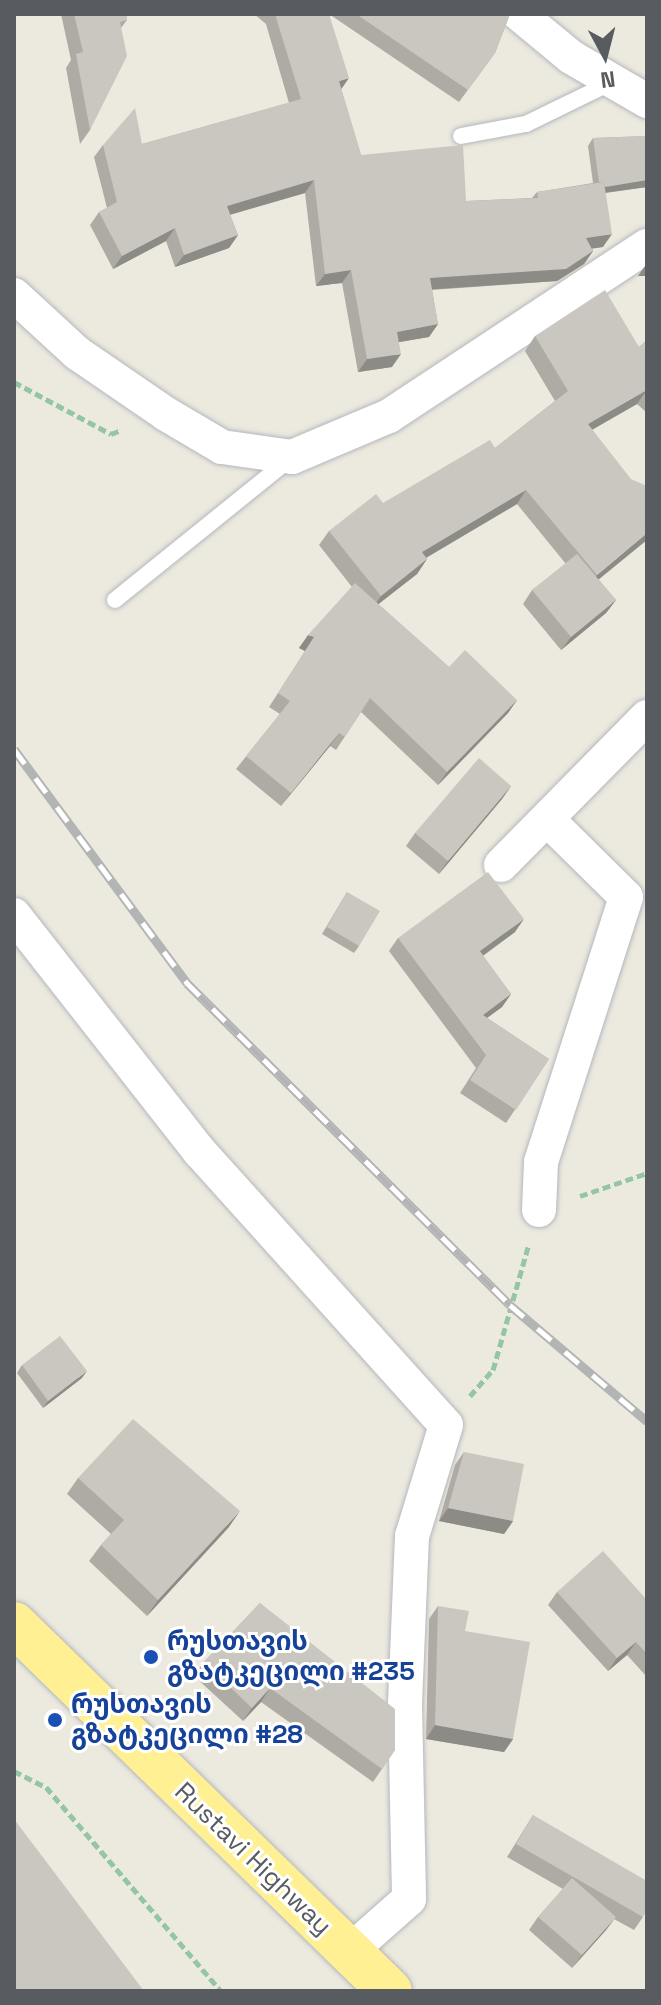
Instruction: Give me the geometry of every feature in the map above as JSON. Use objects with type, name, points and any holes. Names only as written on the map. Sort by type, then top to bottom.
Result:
[{"type":"highway","name":"Rustavi Highway","points":[[16,1629],[390,1991]]},
{"type":"street","points":[[519,14],[613,81],[647,101]]},
{"type":"street","points":[[14,295],[77,353],[166,414],[222,447],[292,457],[389,416],[647,246]]},
{"type":"street","points":[[501,865],[550,822],[647,717]]},
{"type":"street","points":[[539,1210],[541,1162],[626,897],[550,822]]},
{"type":"street","points":[[14,915],[200,1152],[446,1425],[412,1536],[405,1705],[409,1899],[349,1952]]},
{"type":"lane","points":[[461,136],[526,124],[613,81]]},
{"type":"lane","points":[[115,600],[292,457]]},
{"type":"path","points":[[14,382],[111,434],[166,414]]},
{"type":"path","points":[[446,1425],[493,1370],[539,1210],[647,1173]]},
{"type":"path","points":[[14,1771],[46,1787],[221,1991]]},
{"type":"building","points":[[74,14],[126,14],[127,20],[120,22],[127,56],[90,130],[76,54],[83,52]]},
{"type":"building","points":[[275,14],[329,14],[349,78],[339,81],[361,155],[463,145],[466,201],[538,198],[537,192],[604,182],[612,234],[586,238],[593,251],[566,269],[430,278],[438,324],[397,332],[401,354],[367,359],[351,270],[325,274],[314,180],[227,206],[238,235],[184,255],[175,228],[122,256],[99,212],[117,202],[103,145],[135,108],[142,144],[301,99]]},
{"type":"building","points":[[356,14],[510,14],[495,53],[468,90]]},
{"type":"building","points":[[647,136],[647,180],[605,187],[604,182],[599,182],[593,138]]},
{"type":"building","points":[[605,290],[639,347],[647,340],[647,390],[588,424],[631,479],[647,486],[647,533],[597,575],[526,490],[422,552],[427,559],[381,596],[329,531],[376,494],[383,503],[490,440],[495,448],[568,391],[535,336]]},
{"type":"building","points":[[577,554],[616,600],[571,637],[532,590]]},
{"type":"building","points":[[355,583],[449,667],[465,650],[517,700],[447,772],[370,698],[345,737],[339,733],[291,793],[246,756],[290,701],[278,693],[314,637],[308,635]]},
{"type":"building","points":[[479,758],[511,786],[448,861],[415,833]]},
{"type":"building","points":[[488,872],[524,919],[480,951],[511,994],[483,1015],[549,1059],[516,1110],[470,1080],[486,1055],[398,938]]},
{"type":"building","points":[[347,892],[380,911],[359,946],[327,927]]},
{"type":"building","points":[[60,1336],[87,1371],[48,1401],[22,1365]]},
{"type":"building","points":[[133,1419],[240,1511],[158,1600],[101,1545],[124,1520],[78,1478]]},
{"type":"building","points":[[464,1452],[524,1464],[513,1521],[448,1508]]},
{"type":"building","points":[[603,1551],[647,1600],[647,1654],[636,1642],[617,1658],[557,1592]]},
{"type":"building","points":[[260,1603],[395,1709],[395,1750],[382,1769],[270,1688],[252,1708],[204,1662]]},
{"type":"building","points":[[438,1606],[469,1611],[465,1631],[530,1642],[513,1739],[435,1725]]},
{"type":"building","points":[[533,1815],[647,1881],[647,1910],[643,1917],[516,1844]]},
{"type":"building","points":[[14,1819],[144,1991],[14,1991]]},
{"type":"building","points":[[572,1878],[616,1917],[582,1955],[538,1917]]},
{"type":"railway","points":[[14,749],[187,983],[510,1305],[647,1421]]},
{"type":"place","name":"რუსთავის გზატკეცილი #235","points":[[151,1657]]},
{"type":"place","name":"რუსთავის გზატკეცილი #28","points":[[55,1720]]}]
